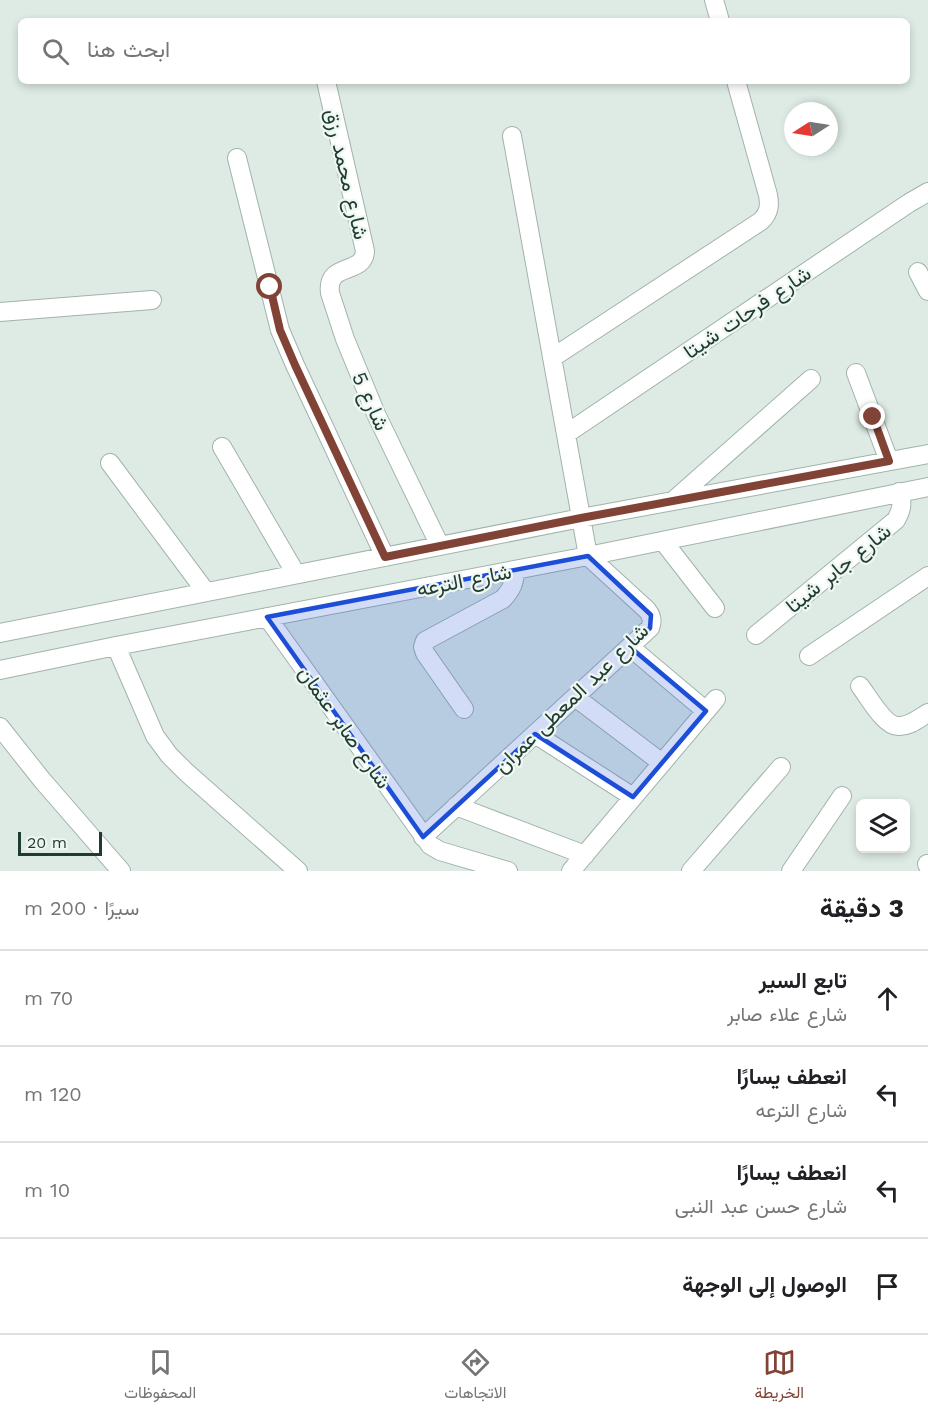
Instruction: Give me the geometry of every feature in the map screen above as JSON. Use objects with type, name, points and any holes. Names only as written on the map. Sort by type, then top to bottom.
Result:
[{"type":"street","points":[[714,0],[719,18]]},
{"type":"street","name":"شارع محمد رزق","points":[[327,84],[365,250],[362,261],[358,264]]},
{"type":"street","points":[[552,358],[766,216],[770,202],[737,84]]},
{"type":"street","points":[[512,136],[588,556]]},
{"type":"street","points":[[237,158],[280,330],[385,557]]},
{"type":"street","name":"شارع فرحات شيتا","points":[[566,434],[928,192]]},
{"type":"street","name":"شارع 5","points":[[358,264],[337,273],[332,278],[329,285],[330,293],[345,339],[375,414],[440,546]]},
{"type":"street","points":[[918,272],[928,291]]},
{"type":"street","points":[[0,312],[152,300]]},
{"type":"street","points":[[856,373],[889,461]]},
{"type":"street","points":[[671,502],[811,379]]},
{"type":"street","points":[[222,447],[296,574]]},
{"type":"street","name":"شارع الترعه","points":[[0,633],[581,518],[928,454]]},
{"type":"street","points":[[110,463],[206,592]]},
{"type":"street","name":"شارع الترعه","points":[[0,670],[588,556],[928,487]]},
{"type":"street","name":"شارع جابر شيتا","points":[[756,635],[896,520],[901,511],[902,502],[899,492]]},
{"type":"street","points":[[663,541],[715,608]]},
{"type":"street","name":"شارع عبد المعطى عمران","points":[[423,837],[650,628],[651,615],[588,556]]},
{"type":"street","points":[[464,709],[425,653],[423,647],[425,641],[503,599],[511,590],[515,580],[514,570]]},
{"type":"street","points":[[809,656],[928,576]]},
{"type":"street","name":"شارع صابر عثمان","points":[[267,617],[423,837]]},
{"type":"street","points":[[116,646],[155,736],[169,755],[298,871]]},
{"type":"street","points":[[571,871],[711,705],[630,647]]},
{"type":"street","points":[[860,686],[890,724],[899,726],[910,723],[928,712]]},
{"type":"street","points":[[575,697],[662,763]]},
{"type":"street","points":[[0,727],[42,780],[121,871]]},
{"type":"street","points":[[536,734],[633,798]]},
{"type":"street","points":[[691,871],[781,767]]},
{"type":"street","points":[[791,871],[842,796]]},
{"type":"street","points":[[456,806],[585,855]]},
{"type":"street","points":[[423,837],[440,851],[508,871]]},
{"type":"highlighted area","points":[[588,556],[651,615],[650,628],[630,647],[706,711],[633,797],[535,734],[423,837],[267,617]]},
{"type":"route","points":[[270,287],[280,330],[385,557],[889,461],[873,417]]}]
